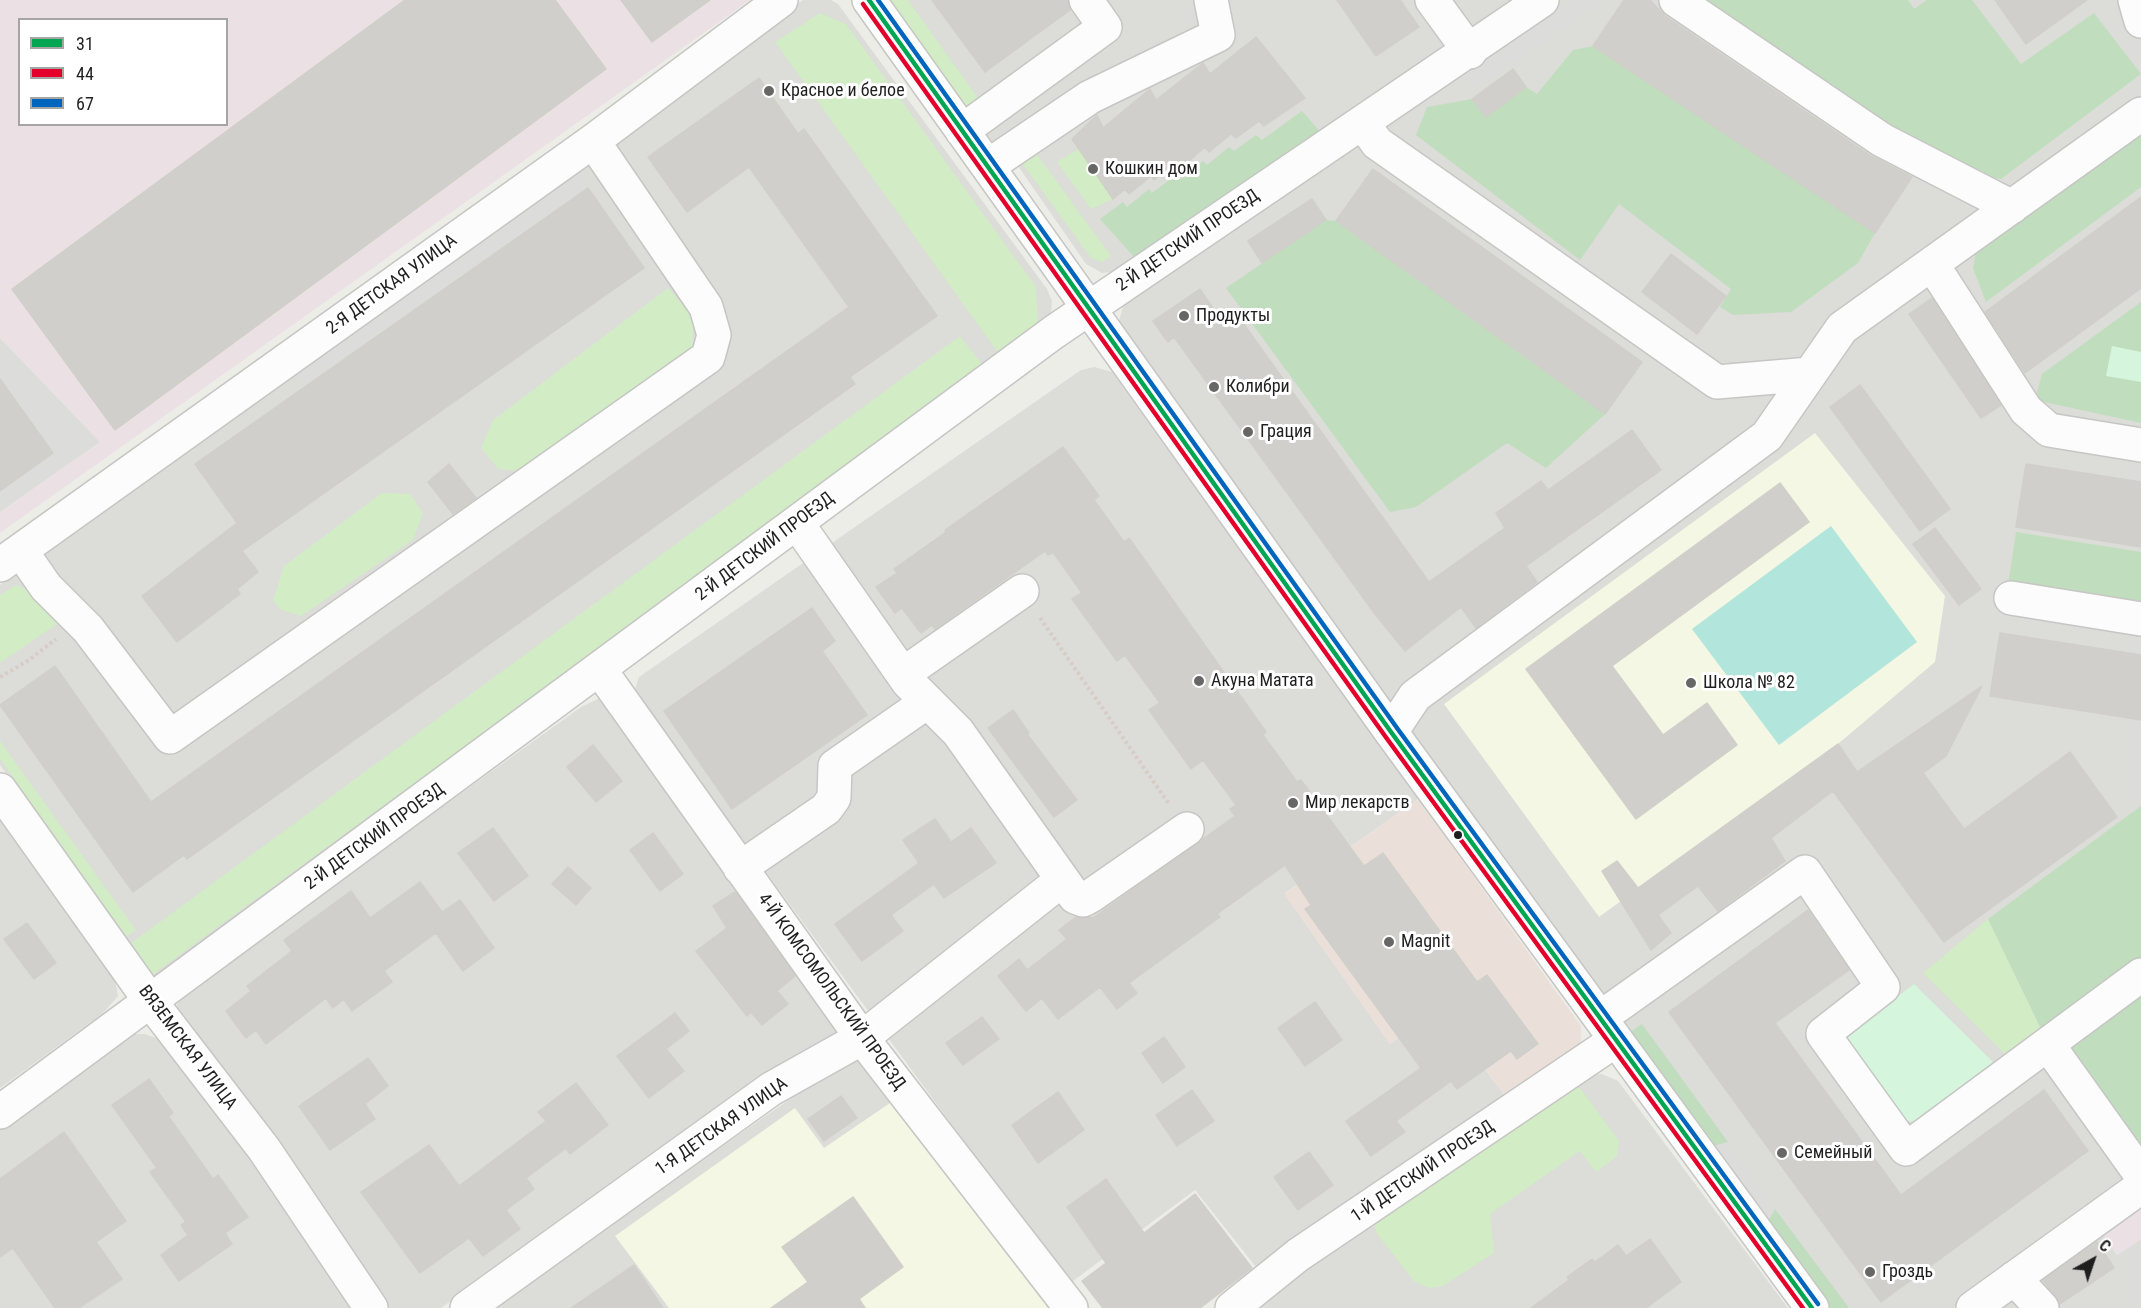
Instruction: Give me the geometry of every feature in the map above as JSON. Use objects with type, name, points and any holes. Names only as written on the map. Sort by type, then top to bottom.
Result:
[{"type":"street","name":"2-Я ДЕТСКАЯ УЛИЦА","points":[[10,558],[593,141],[780,0]]},
{"type":"street","points":[[869,0],[1391,732],[1812,1308]]},
{"type":"street","points":[[962,130],[1105,27],[1086,0]]},
{"type":"street","points":[[988,166],[1090,97],[1218,35],[1211,0]]},
{"type":"street","points":[[1432,0],[1470,52]]},
{"type":"street","name":"2-Й ДЕТСКИЙ ПРОЕЗД","points":[[0,1112],[1088,308],[1470,52],[1542,0]]},
{"type":"street","points":[[1676,0],[1882,140],[2012,207]]},
{"type":"street","points":[[2135,0],[2141,21]]},
{"type":"street","points":[[1391,732],[1415,696],[1767,436],[1842,328],[2141,114]]},
{"type":"street","points":[[1363,123],[1377,143],[1717,382],[1810,374]]},
{"type":"street","points":[[10,558],[46,586],[80,620],[170,737],[708,357],[714,334],[706,307],[593,141]]},
{"type":"street","points":[[1932,264],[2026,410],[2049,430],[2141,445]]},
{"type":"street","points":[[797,523],[903,674],[927,702],[958,732],[1075,897],[1083,900],[1187,829]]},
{"type":"street","points":[[903,674],[1022,591]]},
{"type":"street","points":[[2011,598],[2141,619]]},
{"type":"street","name":"4-Й КОМСОМОЛЬСКИЙ ПРОЕЗД","points":[[600,670],[862,1038],[1071,1308]]},
{"type":"street","points":[[741,868],[826,809],[834,798],[835,766],[927,702]]},
{"type":"street","name":"ВЯЗЕМСКАЯ УЛИЦА","points":[[0,790],[151,1002],[264,1149],[370,1308]]},
{"type":"street","name":"1-Й ДЕТСКИЙ ПРОЕЗД","points":[[1233,1308],[1298,1255],[1608,1029],[1805,872],[1883,987],[1823,1034],[1906,1149],[2049,1046]]},
{"type":"street","name":"1-Я ДЕТСКАЯ УЛИЦА","points":[[467,1308],[771,1089],[862,1038],[1062,880]]},
{"type":"street","points":[[2141,975],[2049,1046],[2141,1175]]},
{"type":"street","points":[[1973,1308],[2141,1187]]},
{"type":"street","points":[[2013,1278],[2042,1308]]},
{"type":"path","points":[[1022,591],[1187,829]]},
{"type":"path","points":[[0,677],[29,660],[80,620]]},
{"type":"shaded area","points":[[0,0],[750,0],[0,533],[0,512],[100,442],[0,338]]},
{"type":"shaded area","points":[[803,0],[831,0],[838,4],[1047,289],[1052,301],[1051,315],[151,980],[0,765],[0,585]]},
{"type":"shaded area","points":[[884,0],[1524,0],[1119,271],[1102,273],[1086,264],[1018,166],[977,127]]},
{"type":"shaded area","points":[[1561,0],[2141,0],[2141,1166],[1954,1308],[1827,1308],[1121,338],[1119,321],[1124,303]]},
{"type":"shaded area","points":[[1570,0],[1605,0],[1476,89],[1466,72]]},
{"type":"shaded area","points":[[573,169],[588,188],[308,384],[297,367]]},
{"type":"shaded area","points":[[0,338],[100,442],[0,512]]},
{"type":"shaded area","points":[[1094,367],[1112,372],[1418,799],[1285,893],[1390,1044],[1439,1010],[1506,1097],[1256,1267],[1195,1190],[1069,1284],[641,702],[635,689],[639,677],[1081,370]]},
{"type":"shaded area","name":"Школа № 82","points":[[1815,433],[1945,596],[1935,662],[1838,744],[1599,917],[1444,704]]},
{"type":"shaded area","points":[[1831,526],[1917,642],[1779,745],[1692,629]]},
{"type":"shaded area","points":[[604,696],[847,1027],[765,1075],[441,1308],[387,1308],[181,1019],[177,1005],[182,994],[581,707]]},
{"type":"shaded area","points":[[1418,799],[1581,1026],[1581,1042],[1568,1056],[1506,1097],[1439,1010],[1390,1044],[1284,894]]},
{"type":"shaded area","points":[[0,814],[113,970],[118,996],[102,1014],[0,1088]]},
{"type":"shaded area","points":[[130,1034],[145,1034],[159,1039],[257,1157],[359,1308],[0,1308],[0,1128]]},
{"type":"shaded area","points":[[864,1058],[1058,1308],[489,1308],[793,1097],[855,1059]]},
{"type":"shaded area","points":[[1602,1074],[1618,1081],[1788,1308],[1247,1308],[1580,1076]]},
{"type":"shaded area","points":[[890,1103],[1048,1308],[669,1308],[615,1236],[795,1108],[824,1148]]},
{"type":"shaded area","points":[[1728,1142],[1775,1209],[1766,1225],[1710,1147]]},
{"type":"shaded area","points":[[2141,1203],[2141,1239],[2117,1255],[2101,1231]]},
{"type":"shaded area","points":[[2101,1231],[2117,1255],[2141,1239],[2141,1308],[1994,1308]]},
{"type":"green space","points":[[888,0],[908,0],[983,105],[970,115]]},
{"type":"green space","points":[[1677,0],[1908,0],[1914,9],[1927,0],[1972,0],[2021,64],[2094,13],[2141,74],[2001,179],[1947,171]]},
{"type":"green space","points":[[820,13],[846,24],[1036,287],[1038,323],[999,354],[775,42]]},
{"type":"green space","points":[[1593,46],[1875,233],[1858,263],[1791,312],[1733,315],[1720,307],[1731,289],[1619,204],[1580,260],[1416,135],[1427,107],[1472,99],[1486,117],[1526,87],[1537,94],[1573,50]]},
{"type":"green space","points":[[1302,111],[1323,135],[1135,258],[1100,219],[1123,202],[1127,207],[1149,189],[1152,193],[1177,174],[1181,179],[1203,161],[1207,165],[1229,147],[1234,151],[1256,135],[1262,140]]},
{"type":"green space","points":[[2141,132],[2141,187],[1986,302],[1973,268],[1976,252]]},
{"type":"green space","points":[[1033,149],[1111,256],[1102,262],[1091,258],[1019,159]]},
{"type":"green space","points":[[1079,149],[1113,199],[1091,209],[1057,162]]},
{"type":"green space","points":[[1326,220],[1336,221],[1605,414],[1546,468],[1507,443],[1416,507],[1390,512],[1226,288]]},
{"type":"green space","points":[[668,288],[694,318],[692,349],[516,471],[498,469],[481,448],[493,420]]},
{"type":"green space","points":[[2141,302],[2141,423],[2035,400],[2042,374]]},
{"type":"green space","points":[[960,336],[984,367],[152,975],[131,943]]},
{"type":"green space","points":[[2112,346],[2141,352],[2141,382],[2106,376]]},
{"type":"green space","points":[[382,493],[410,494],[423,513],[413,540],[301,616],[281,610],[273,600],[284,566]]},
{"type":"green space","points":[[2016,532],[2141,552],[2141,610],[2008,586]]},
{"type":"green space","points":[[16,585],[40,595],[60,622],[0,663],[0,595]]},
{"type":"green space","points":[[0,741],[136,930],[126,937],[0,759]]},
{"type":"green space","points":[[2141,806],[2141,1155],[2043,1033],[1988,919]]},
{"type":"green space","points":[[1988,919],[2043,1033],[2008,1057],[1923,973]]},
{"type":"green space","points":[[1914,984],[1997,1066],[1921,1123],[1902,1120],[1842,1039]]},
{"type":"green space","points":[[1642,1024],[1728,1142],[1710,1147],[1632,1040],[1632,1031]]},
{"type":"green space","points":[[1569,1087],[1580,1088],[1619,1141],[1617,1156],[1596,1172],[1580,1151],[1490,1214],[1494,1253],[1443,1286],[1429,1288],[1414,1281],[1377,1234],[1374,1221]]},
{"type":"green space","points":[[1775,1209],[1849,1308],[1827,1308],[1766,1225]]},
{"type":"building","points":[[405,0],[555,0],[606,69],[115,430],[12,289]]},
{"type":"building","points":[[621,0],[710,0],[652,42]]},
{"type":"building","points":[[932,0],[1068,0],[1070,10],[985,72]]},
{"type":"building","points":[[1337,0],[1400,0],[1419,27],[1376,56]]},
{"type":"building","points":[[1624,0],[1650,0],[1665,16],[1871,156],[1912,177],[1875,233],[1593,46]]},
{"type":"building","points":[[1995,0],[2087,0],[2026,44]]},
{"type":"building","points":[[1256,37],[1305,98],[1264,126],[1259,121],[1236,138],[1231,134],[1209,152],[1205,147],[1183,166],[1179,161],[1154,180],[1151,176],[1129,194],[1125,189],[1113,199],[1072,139],[1097,115],[1103,128],[1150,89],[1156,100],[1203,63],[1210,74]]},
{"type":"building","points":[[1513,69],[1526,87],[1486,117],[1472,99]]},
{"type":"building","points":[[759,78],[798,134],[804,129],[937,316],[850,377],[855,384],[187,859],[184,855],[133,892],[0,705],[55,666],[151,802],[849,307],[749,167],[687,212],[648,157]]},
{"type":"building","points":[[1373,169],[1642,362],[1605,414],[1336,221]]},
{"type":"building","points":[[588,188],[644,268],[242,551],[258,572],[237,589],[240,594],[177,642],[142,596],[237,523],[195,464]]},
{"type":"building","points":[[2141,197],[2141,288],[2025,373],[1985,312]]},
{"type":"building","points":[[1312,199],[1326,220],[1262,263],[1248,241]]},
{"type":"building","points":[[1671,254],[1726,296],[1697,334],[1642,292]]},
{"type":"building","points":[[1200,289],[1227,329],[1240,319],[1429,582],[1505,528],[1496,513],[1541,481],[1548,490],[1632,430],[1661,470],[1526,566],[1537,582],[1476,628],[1461,607],[1405,651],[1375,614],[1174,337],[1168,342],[1153,321]]},
{"type":"building","points":[[1932,298],[2001,405],[1981,418],[1909,314]]},
{"type":"building","points":[[0,379],[53,453],[0,491]]},
{"type":"building","points":[[1860,385],[1950,509],[1920,531],[1830,407]]},
{"type":"building","points":[[1063,447],[1099,496],[1094,500],[1124,542],[1129,538],[1266,732],[1263,735],[1297,782],[1301,780],[1364,866],[1383,853],[1477,982],[1487,975],[1538,1044],[1517,1059],[1511,1051],[1457,1089],[1451,1081],[1396,1121],[1405,1132],[1371,1156],[1346,1121],[1421,1068],[1305,909],[1311,905],[1285,865],[1217,914],[1220,917],[1129,983],[1137,993],[1117,1009],[1100,987],[1058,1019],[1042,998],[1026,1011],[998,976],[1019,959],[1027,970],[1067,939],[1059,930],[1076,917],[1093,918],[1235,816],[1230,809],[1236,805],[1203,760],[1191,769],[1149,710],[1160,703],[1125,655],[1117,661],[1072,599],[1082,593],[1053,552],[1048,555],[1045,551],[935,629],[932,625],[921,633],[902,608],[895,613],[876,587],[897,573],[894,569],[946,532],[945,530]]},
{"type":"building","points":[[449,464],[476,498],[453,514],[428,482]]},
{"type":"building","points":[[2026,464],[2141,482],[2141,547],[2016,527]]},
{"type":"building","points":[[1780,483],[1809,522],[1612,666],[1663,735],[1707,703],[1737,745],[1636,819],[1526,669]]},
{"type":"building","points":[[1935,528],[1981,589],[1959,605],[1913,544]]},
{"type":"building","points":[[812,608],[835,641],[822,651],[867,715],[732,809],[664,711]]},
{"type":"building","points":[[2000,633],[2141,655],[2141,720],[1990,696]]},
{"type":"building","points":[[1982,686],[1946,756],[1923,773],[1964,829],[2070,752],[2117,817],[1944,942],[1833,791],[1771,838],[1785,861],[1718,911],[1698,886],[1658,915],[1671,933],[1651,950],[1602,871],[1617,861],[1638,888],[1838,744],[1857,772]]},
{"type":"building","points":[[1013,710],[1029,733],[1027,734],[1077,800],[1054,817],[988,728]]},
{"type":"building","points":[[593,745],[622,781],[596,802],[567,767]]},
{"type":"building","points":[[935,819],[951,842],[971,828],[996,863],[944,898],[934,884],[891,915],[903,931],[862,961],[835,924],[919,863],[903,840]]},
{"type":"building","points":[[493,828],[528,876],[494,901],[458,853]]},
{"type":"building","points":[[653,833],[683,874],[660,891],[630,850]]},
{"type":"building","points":[[568,867],[591,888],[576,905],[552,884]]},
{"type":"building","points":[[420,882],[442,912],[460,900],[494,948],[463,971],[436,933],[384,971],[392,982],[352,1011],[344,999],[333,1008],[326,998],[266,1044],[256,1030],[246,1038],[226,1011],[251,991],[247,986],[292,951],[284,940],[351,891],[370,918]]},
{"type":"building","points":[[735,892],[795,976],[777,991],[788,1004],[762,1025],[751,1012],[747,1016],[696,951],[727,928],[713,906]]},
{"type":"building","points":[[1808,910],[1849,970],[1775,1023],[1901,1195],[2044,1090],[2088,1151],[1881,1302],[1669,1012]]},
{"type":"building","points":[[27,923],[56,963],[34,979],[4,939]]},
{"type":"building","points":[[1315,1002],[1342,1040],[1305,1066],[1278,1028]]},
{"type":"building","points":[[675,1013],[689,1031],[666,1049],[684,1071],[649,1098],[617,1056]]},
{"type":"building","points":[[982,1017],[999,1039],[963,1065],[946,1043]]},
{"type":"building","points":[[1164,1037],[1185,1067],[1163,1083],[1142,1053]]},
{"type":"building","points":[[368,1058],[388,1086],[365,1104],[375,1119],[330,1150],[299,1106]]},
{"type":"building","points":[[149,1079],[173,1113],[168,1116],[213,1179],[218,1175],[248,1217],[225,1233],[232,1244],[179,1281],[161,1255],[188,1235],[181,1225],[186,1222],[150,1172],[157,1168],[112,1105]]},
{"type":"building","points":[[576,1083],[608,1125],[570,1154],[566,1148],[526,1178],[534,1189],[506,1210],[520,1229],[483,1256],[469,1238],[420,1273],[361,1192],[429,1145],[459,1186],[546,1121],[538,1112]]},
{"type":"building","points":[[1192,1090],[1214,1121],[1177,1146],[1156,1115]]},
{"type":"building","points":[[1058,1092],[1084,1130],[1038,1163],[1012,1125]]},
{"type":"building","points":[[841,1096],[857,1118],[824,1141],[808,1119]]},
{"type":"building","points":[[64,1132],[126,1221],[96,1242],[122,1279],[79,1308],[55,1308],[13,1248],[0,1257],[0,1179]]},
{"type":"building","points":[[1309,1152],[1333,1185],[1298,1210],[1274,1177]]},
{"type":"building","points":[[1106,1179],[1144,1233],[1195,1194],[1252,1268],[1200,1308],[1103,1308],[1082,1281],[1106,1263],[1067,1207]]},
{"type":"building","points":[[853,1197],[903,1267],[859,1299],[865,1308],[771,1308],[808,1282],[782,1247]]},
{"type":"building","points":[[1650,1239],[1681,1282],[1646,1308],[1531,1308],[1569,1280],[1567,1277],[1592,1259],[1595,1262],[1618,1245],[1626,1256]]},
{"type":"building","points":[[2097,1242],[2114,1268],[2060,1304],[2043,1280]]},
{"type":"building","points":[[634,1265],[663,1308],[571,1308]]},
{"type":"transit line","name":"31","points":[[869,0],[1391,732],[1812,1308]]},
{"type":"transit line","name":"67","points":[[878,0],[1397,728],[1818,1304]]},
{"type":"transit line","name":"44","points":[[863,4],[1385,736],[1803,1308]]},
{"type":"place","name":"Красное и белое","points":[[769,91]]},
{"type":"place","name":"Кошкин дом","points":[[1093,169]]},
{"type":"place","name":"Продукты","points":[[1184,316]]},
{"type":"place","name":"Колибри","points":[[1214,387]]},
{"type":"place","name":"Грация","points":[[1248,432]]},
{"type":"place","name":"Акуна Матата","points":[[1199,681]]},
{"type":"place","name":"Школа № 82","points":[[1691,683]]},
{"type":"place","name":"Мир лекарств","points":[[1293,803]]},
{"type":"place","name":"Magnit","points":[[1389,942]]},
{"type":"place","name":"Семейный","points":[[1782,1153]]},
{"type":"place","name":"Гроздь","points":[[1870,1272]]}]
